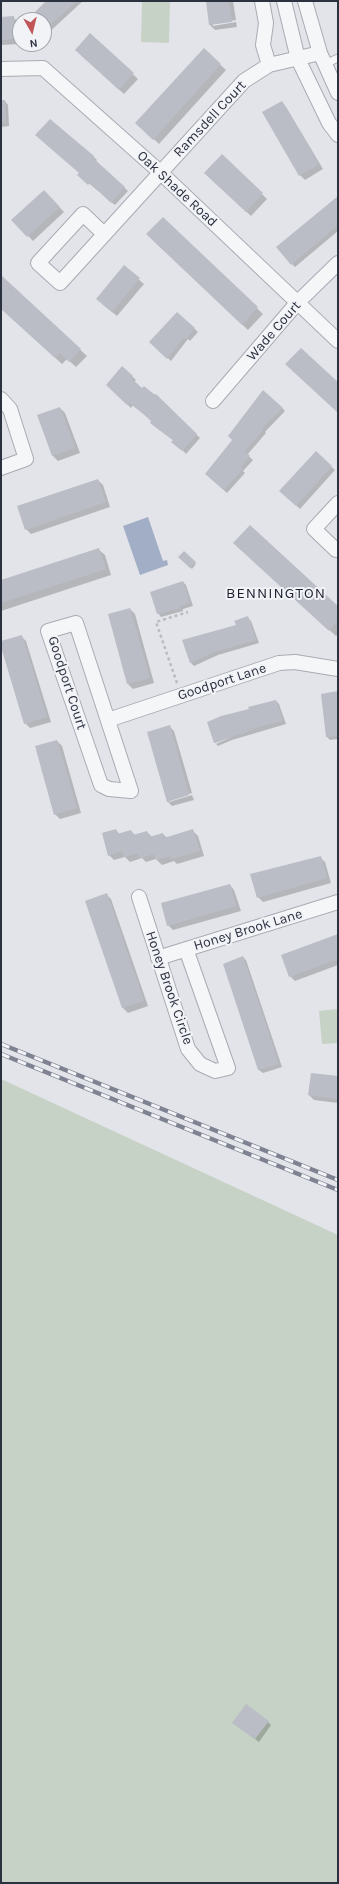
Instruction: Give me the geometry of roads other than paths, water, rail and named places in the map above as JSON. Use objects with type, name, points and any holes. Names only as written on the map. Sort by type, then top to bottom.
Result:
[{"type":"street","points":[[262,1],[266,23],[264,45],[269,65]]},
{"type":"street","points":[[284,1],[298,59],[329,123],[338,135]]},
{"type":"street","points":[[306,1],[322,58],[338,93]]},
{"type":"street","name":"Ramsdell Court","points":[[104,234],[83,214],[38,263],[60,283],[244,81],[269,65],[298,59],[322,58]]},
{"type":"street","name":"Oak Shade Road","points":[[1,69],[43,68],[161,173],[338,341]]},
{"type":"street","name":"Wade Court","points":[[213,401],[297,303],[338,262]]},
{"type":"street","points":[[1,399],[10,409],[26,459],[1,468]]},
{"type":"street","points":[[338,503],[314,530],[336,550],[338,548]]},
{"type":"street","name":"Goodport Court","points":[[76,623],[108,720],[131,791],[109,789],[101,785],[48,631],[76,623]]},
{"type":"street","name":"Goodport Lane","points":[[108,720],[279,663],[295,662],[338,669]]},
{"type":"street","name":"Honey Brook Circle","points":[[138,897],[188,1049],[200,1064],[215,1071],[228,1068],[186,949]]},
{"type":"street","name":"Honey Brook Lane","points":[[158,958],[338,902]]},
{"type":"lane","points":[[322,58],[338,58]]},
{"type":"water","points":[[148,517],[163,561],[167,560],[168,565],[140,575],[123,526]]},
{"type":"railway","points":[[1,1044],[338,1180]]},
{"type":"railway","points":[[1,1054],[338,1190]]},
{"type":"district","name":"BENNINGTON","points":[[276,594]]}]
